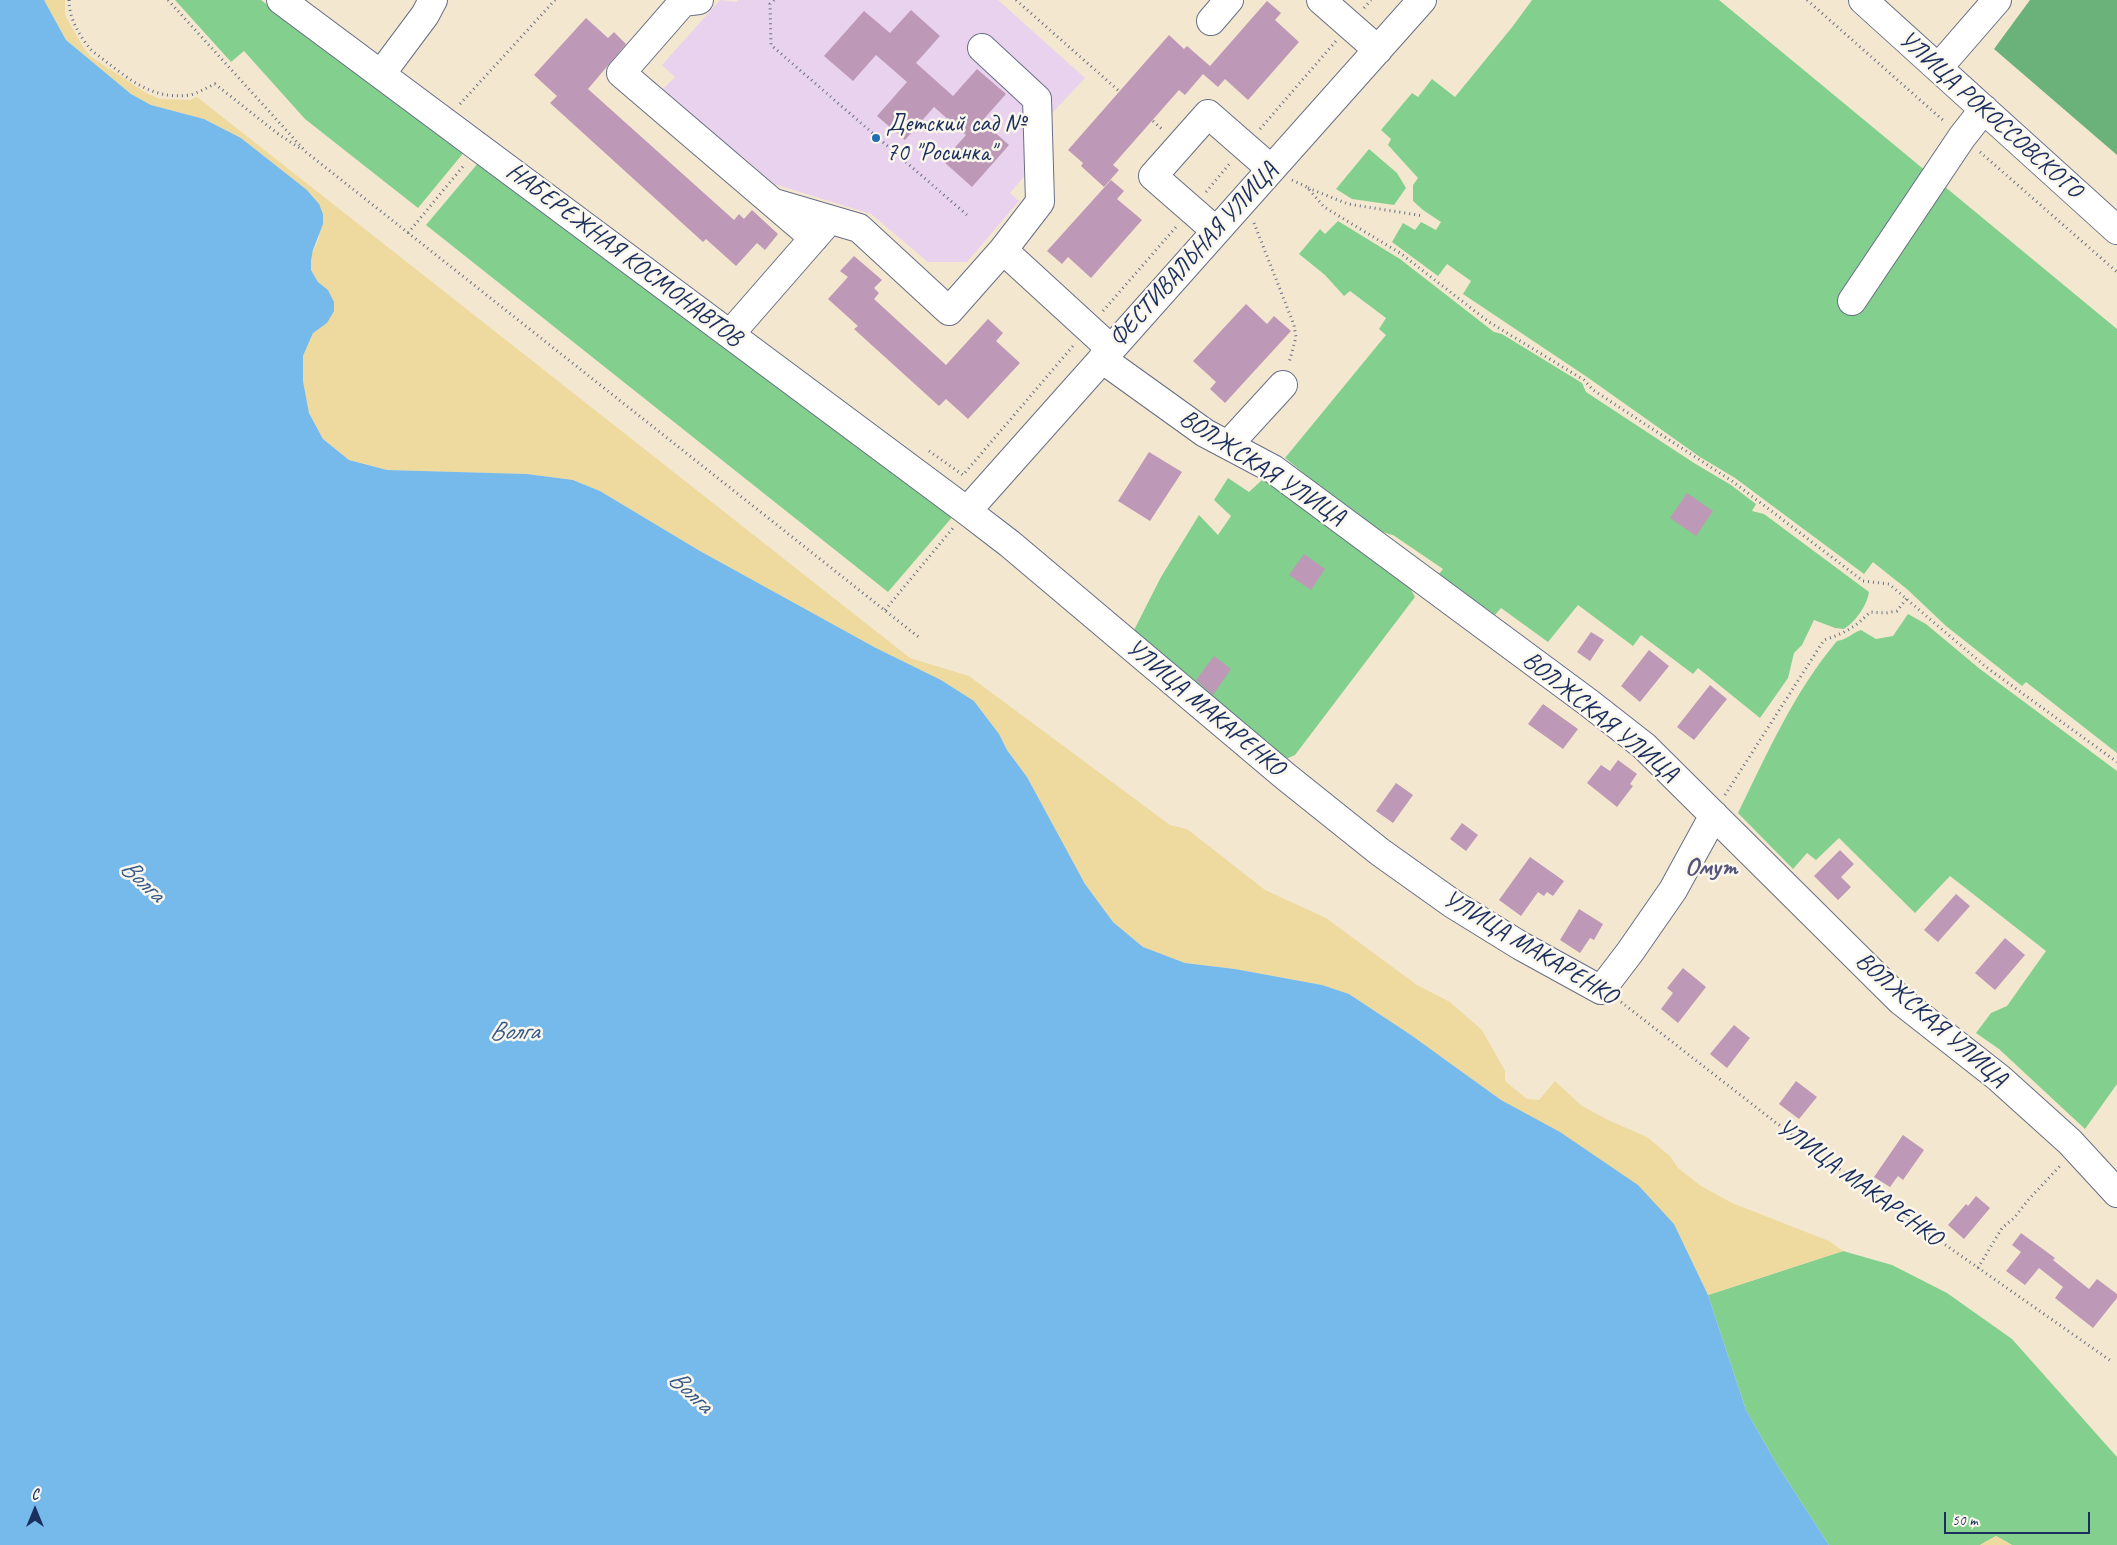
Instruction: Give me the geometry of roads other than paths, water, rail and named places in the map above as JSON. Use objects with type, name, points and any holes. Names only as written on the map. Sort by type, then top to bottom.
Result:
[{"type":"street","name":"НАБЕРЕЖНАЯ КОСМОНАВТОВ","points":[[281,0],[967,511]]},
{"type":"street","points":[[381,74],[425,15],[433,0]]},
{"type":"street","points":[[1211,21],[1229,0]]},
{"type":"street","points":[[1321,0],[1378,50]]},
{"type":"street","name":"ФЕСТИВАЛЬНАЯ УЛИЦА","points":[[967,511],[1422,0]]},
{"type":"street","name":"УЛИЦА РОКОССОВСКОГО","points":[[1863,0],[2117,230]]},
{"type":"street","points":[[1938,68],[1997,0]]},
{"type":"street","points":[[687,1],[622,73],[774,203],[822,229],[858,228],[950,310],[1003,250],[1040,202],[1037,99],[982,48]]},
{"type":"street","points":[[1852,301],[1962,137],[1984,109]]},
{"type":"street","points":[[1216,231],[1153,176],[1208,114],[1271,170]]},
{"type":"street","points":[[730,334],[822,229]]},
{"type":"street","name":"ВОЛЖСКАЯ УЛИЦА","points":[[1003,250],[1107,354],[1205,433],[1273,469],[1589,703],[1644,746],[1900,1001],[1999,1078],[2076,1149],[2117,1193]]},
{"type":"street","points":[[1228,445],[1283,385]]},
{"type":"street","name":"УЛИЦА МАКАРЕНКО","points":[[967,511],[1010,544],[1284,776],[1380,852],[1453,904],[1520,946],[1601,990],[1673,890],[1714,815]]},
{"type":"water","name":"Волга","points":[[0,0],[44,0],[66,40],[131,94],[151,105],[204,119],[241,138],[307,190],[319,204],[323,214],[323,224],[313,250],[311,270],[318,282],[328,290],[334,302],[334,311],[327,323],[313,333],[303,356],[303,381],[309,413],[323,439],[349,460],[387,470],[527,474],[573,480],[600,491],[700,551],[876,648],[941,680],[974,701],[999,734],[1007,750],[1027,777],[1085,884],[1113,922],[1143,947],[1185,963],[1235,969],[1322,985],[1349,994],[1411,1035],[1501,1100],[1560,1132],[1638,1185],[1674,1224],[1708,1295],[1746,1410],[1776,1463],[1829,1545],[0,1545]]},
{"type":"place","name":"Детский сад № 70 \"Росинка\"","points":[[876,138]]},
{"type":"district","name":"Омут","points":[[1711,868]]}]
